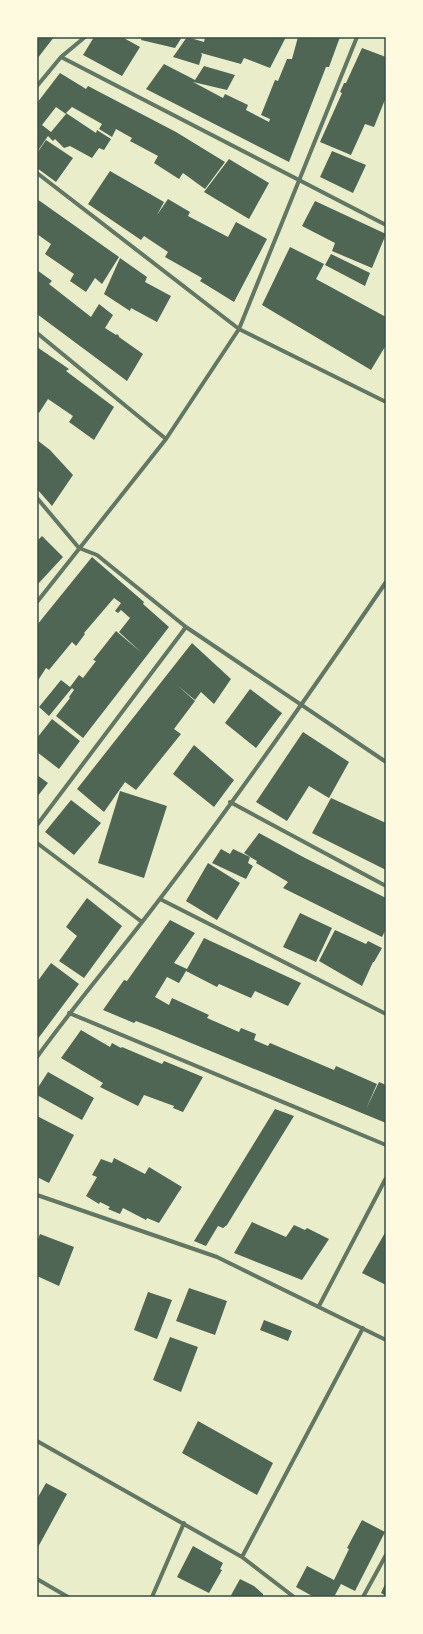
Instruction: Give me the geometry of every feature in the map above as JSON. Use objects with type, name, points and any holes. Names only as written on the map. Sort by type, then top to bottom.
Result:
[{"type":"street","points":[[37,86],[61,57],[85,37]]},
{"type":"street","points":[[37,602],[166,439],[239,329],[357,37]]},
{"type":"street","points":[[61,57],[386,225]]},
{"type":"street","points":[[37,173],[239,329],[386,402]]},
{"type":"street","points":[[37,333],[166,439]]},
{"type":"street","points":[[37,498],[79,548],[96,555],[186,627],[386,762]]},
{"type":"street","points":[[37,1057],[69,1013],[160,899],[301,706],[386,582]]},
{"type":"street","points":[[37,825],[186,627]]},
{"type":"street","points":[[230,802],[386,886]]},
{"type":"street","points":[[37,843],[142,922]]},
{"type":"street","points":[[160,899],[386,1014]]},
{"type":"street","points":[[69,1013],[386,1145]]},
{"type":"street","points":[[319,1306],[386,1178]]},
{"type":"street","points":[[37,1195],[217,1257],[386,1340]]},
{"type":"street","points":[[242,1557],[363,1328]]},
{"type":"street","points":[[37,1441],[242,1557],[294,1597]]},
{"type":"street","points":[[152,1597],[184,1523]]},
{"type":"street","points":[[363,1597],[386,1555]]},
{"type":"street","points":[[37,1579],[68,1597]]},
{"type":"building","points":[[37,37],[54,37],[37,59]]},
{"type":"building","points":[[94,37],[122,37],[140,47],[122,76],[83,55]]},
{"type":"building","points":[[142,37],[182,37],[175,48],[141,40]]},
{"type":"building","points":[[187,37],[204,42],[205,37],[286,37],[270,68],[244,58],[241,64],[201,53],[202,55],[199,65],[173,57]]},
{"type":"building","points":[[298,37],[340,37],[329,67],[326,67],[289,162],[146,89],[164,64],[195,80],[204,66],[235,75],[227,90],[193,82],[223,98],[225,94],[248,105],[246,110],[269,122],[270,119],[261,115],[275,80],[278,81],[287,59],[292,59]]},
{"type":"building","points":[[362,48],[386,57],[386,97],[374,127],[365,124],[351,155],[320,142],[342,93],[340,92],[344,83],[346,83]]},
{"type":"building","points":[[60,73],[86,89],[88,86],[176,132],[225,162],[205,189],[183,173],[179,179],[154,163],[158,156],[130,141],[132,138],[116,129],[112,137],[99,129],[102,124],[72,107],[66,113],[96,133],[97,130],[111,139],[104,150],[99,148],[92,158],[70,146],[64,148],[55,139],[53,141],[48,136],[37,152],[37,103]],"holes":[[[56,107],[66,114],[51,132],[42,125]]]},
{"type":"building","points":[[46,140],[73,158],[56,182],[37,168],[37,153]]},
{"type":"building","points":[[332,151],[366,165],[353,193],[320,177]]},
{"type":"building","points":[[229,159],[269,183],[249,219],[204,192]]},
{"type":"building","points":[[110,171],[164,202],[157,215],[168,199],[190,212],[188,216],[228,237],[236,222],[267,239],[234,302],[200,281],[202,278],[165,257],[168,252],[144,236],[141,240],[88,204]]},
{"type":"building","points":[[37,199],[119,257],[102,284],[95,278],[86,292],[70,281],[74,274],[45,254],[51,244],[37,234]]},
{"type":"building","points":[[315,201],[386,234],[372,268],[332,251],[335,243],[302,226]]},
{"type":"building","points":[[290,247],[324,264],[316,279],[386,317],[386,345],[371,370],[262,305]]},
{"type":"building","points":[[331,254],[370,273],[365,286],[325,265]]},
{"type":"building","points":[[120,258],[147,277],[145,282],[171,296],[157,322],[131,308],[130,311],[104,294]]},
{"type":"building","points":[[37,270],[52,281],[49,284],[91,317],[99,304],[113,315],[105,328],[116,335],[117,334],[143,354],[127,381],[37,314]]},
{"type":"building","points":[[37,347],[69,369],[66,371],[114,407],[94,440],[69,422],[73,416],[48,399],[39,413],[37,411]]},
{"type":"building","points":[[37,440],[50,450],[73,475],[52,506],[37,489]]},
{"type":"building","points":[[42,536],[63,557],[37,585],[37,541]]},
{"type":"building","points":[[92,557],[144,602],[143,604],[169,627],[83,738],[56,716],[70,698],[69,697],[74,690],[72,688],[49,716],[39,707],[61,680],[70,687],[79,675],[83,678],[96,661],[93,660],[116,631],[142,653],[119,632],[130,618],[121,610],[118,613],[115,611],[121,603],[114,598],[84,633],[85,634],[76,646],[72,642],[49,670],[46,668],[37,682],[37,625]]},
{"type":"building","points":[[192,643],[231,679],[214,704],[201,692],[195,700],[177,685],[195,701],[174,729],[181,734],[136,790],[125,782],[104,812],[77,789]]},
{"type":"building","points":[[250,689],[282,713],[256,748],[225,723]]},
{"type":"building","points":[[52,719],[80,741],[59,769],[37,752],[37,738]]},
{"type":"building","points":[[303,732],[349,762],[329,798],[309,786],[287,821],[256,802]]},
{"type":"building","points":[[194,745],[234,780],[214,807],[173,774]]},
{"type":"building","points":[[37,775],[48,783],[37,797]]},
{"type":"building","points":[[120,791],[167,806],[144,878],[98,863]]},
{"type":"building","points":[[331,798],[386,823],[386,870],[312,833]]},
{"type":"building","points":[[71,800],[101,823],[74,855],[45,832]]},
{"type":"building","points":[[259,833],[305,858],[386,898],[386,929],[382,937],[283,888],[288,882],[256,863],[257,861],[244,853]]},
{"type":"building","points":[[221,849],[230,854],[233,849],[250,857],[248,863],[253,866],[246,879],[212,863]]},
{"type":"building","points":[[208,863],[240,883],[217,920],[186,901]]},
{"type":"building","points":[[87,898],[122,926],[84,978],[59,961],[77,936],[66,927]]},
{"type":"building","points":[[300,913],[332,928],[316,962],[283,947]]},
{"type":"building","points":[[170,920],[195,933],[174,963],[187,969],[204,938],[301,983],[288,1006],[255,991],[251,998],[219,984],[217,987],[186,971],[179,983],[167,977],[155,997],[169,1005],[172,998],[209,1015],[207,1018],[239,1032],[241,1028],[256,1034],[254,1040],[268,1046],[270,1043],[334,1070],[336,1066],[377,1084],[366,1109],[379,1082],[386,1085],[386,1123],[157,1029],[136,1021],[134,1023],[103,1010],[124,980],[127,981]]},
{"type":"building","points":[[335,930],[366,944],[368,941],[382,948],[373,962],[362,986],[319,961]]},
{"type":"building","points":[[51,963],[79,984],[37,1040],[37,982]]},
{"type":"building","points":[[81,1030],[110,1047],[112,1043],[162,1064],[164,1061],[203,1077],[183,1112],[173,1108],[174,1106],[144,1095],[138,1106],[100,1087],[103,1083],[61,1058]]},
{"type":"building","points":[[48,1072],[94,1098],[82,1120],[37,1095],[37,1089]]},
{"type":"building","points":[[275,1109],[294,1116],[227,1225],[223,1228],[218,1226],[206,1246],[194,1241]]},
{"type":"building","points":[[37,1116],[74,1135],[49,1183],[37,1177]]},
{"type":"building","points":[[114,1158],[145,1174],[149,1167],[182,1187],[159,1223],[147,1218],[146,1220],[123,1208],[120,1214],[108,1209],[110,1207],[100,1202],[99,1204],[86,1196],[97,1177],[92,1175],[101,1159],[112,1163]]},
{"type":"building","points":[[252,1222],[286,1237],[294,1225],[305,1230],[307,1228],[329,1239],[302,1280],[234,1253]]},
{"type":"building","points":[[386,1231],[386,1285],[362,1273]]},
{"type":"building","points":[[40,1234],[74,1247],[59,1286],[37,1276],[37,1242]]},
{"type":"building","points":[[189,1288],[227,1301],[215,1335],[176,1321]]},
{"type":"building","points":[[148,1292],[172,1300],[157,1339],[134,1330]]},
{"type":"building","points":[[264,1320],[292,1331],[288,1341],[260,1330]]},
{"type":"building","points":[[170,1337],[198,1347],[181,1392],[153,1380]]},
{"type":"building","points":[[198,1421],[273,1463],[257,1495],[182,1453]]},
{"type":"building","points":[[46,1483],[67,1494],[37,1549],[37,1499]]},
{"type":"building","points":[[362,1520],[385,1532],[355,1591],[341,1584],[334,1597],[314,1597],[296,1587],[307,1566],[334,1580],[349,1549],[347,1548]]},
{"type":"building","points":[[193,1546],[223,1563],[220,1569],[222,1570],[209,1593],[177,1577]]},
{"type":"building","points":[[240,1579],[254,1586],[263,1594],[263,1597],[230,1597]]},
{"type":"building","points":[[386,1582],[386,1596],[381,1593]]}]
